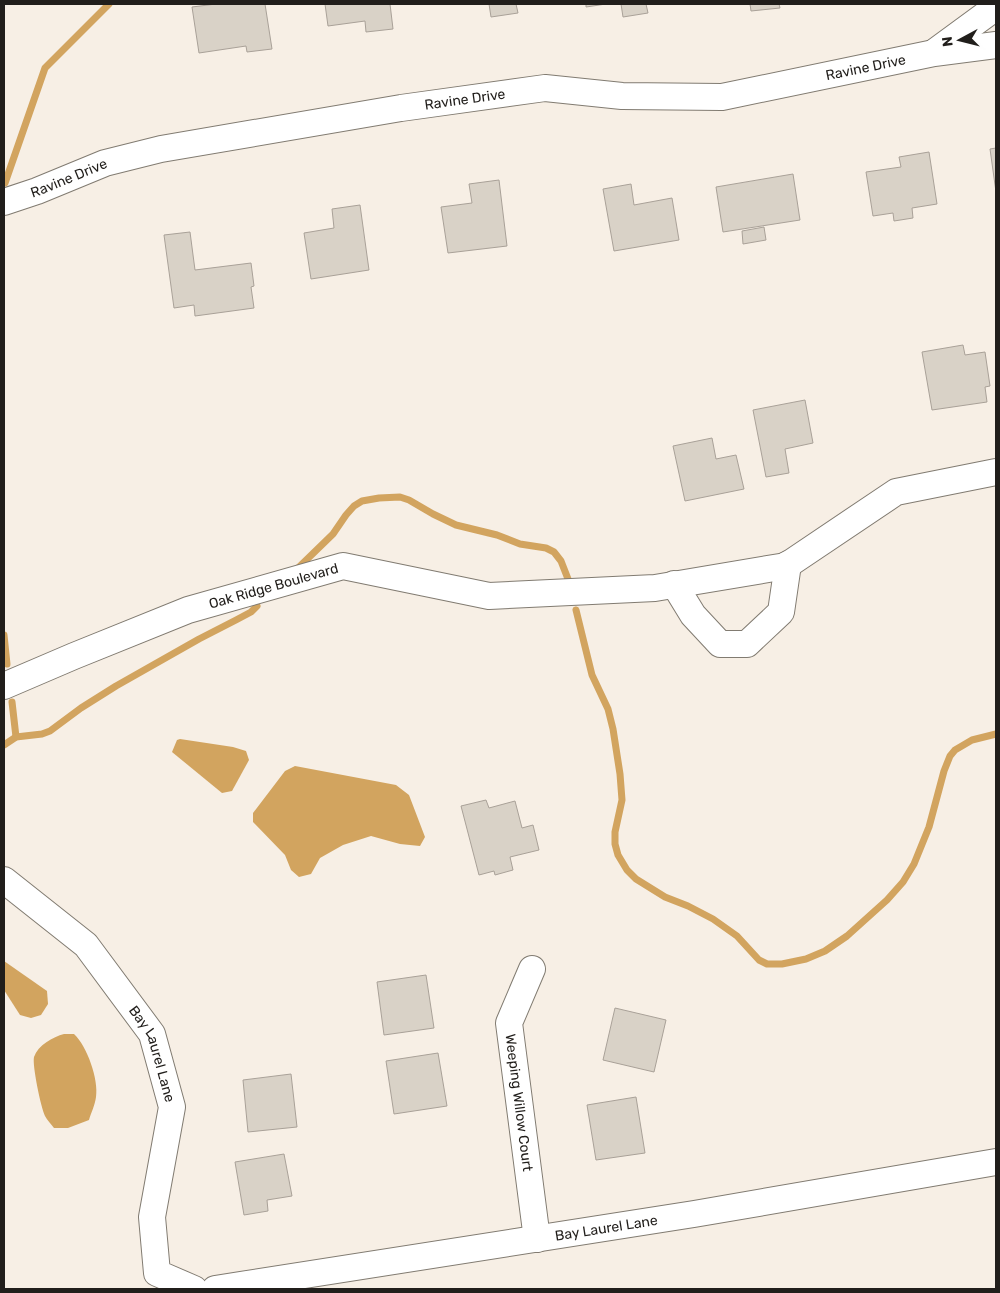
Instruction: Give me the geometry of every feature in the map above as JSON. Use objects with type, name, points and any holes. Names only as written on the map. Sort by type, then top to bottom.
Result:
[{"type":"street","name":"Ravine Drive","points":[[934,53],[996,6]]},
{"type":"street","name":"Ravine Drive","points":[[4,202],[38,191],[105,163],[161,148],[401,108],[545,88],[622,96],[722,97],[934,53],[996,45]]},
{"type":"street","name":"Oak Ridge Boulevard","points":[[4,686],[188,610],[343,566],[489,596],[655,588],[786,566],[896,492],[996,472]]},
{"type":"street","points":[[674,584],[693,615],[720,644],[747,644],[781,612],[788,564]]},
{"type":"street","name":"Bay Laurel Lane","points":[[4,880],[86,945],[152,1034],[172,1107],[152,1217],[157,1273],[194,1289]]},
{"type":"street","name":"Weeping Willow Court","points":[[532,969],[509,1023],[537,1239]]},
{"type":"street","name":"Bay Laurel Lane","points":[[215,1289],[694,1214],[996,1162]]},
{"type":"shaded area","points":[[177,740],[233,747],[246,751],[249,760],[232,791],[222,793],[172,752]]},
{"type":"shaded area","points":[[295,766],[396,785],[409,795],[425,837],[420,846],[400,844],[371,836],[343,845],[320,858],[311,874],[299,877],[291,870],[285,855],[253,822],[253,813],[285,771]]},
{"type":"shaded area","points":[[4,961],[47,991],[48,1004],[41,1015],[31,1018],[20,1015],[4,990]]},
{"type":"shaded area","points":[[64,1034],[74,1034],[79,1039],[94,1073],[96,1097],[89,1120],[68,1128],[54,1128],[45,1116],[41,1105],[34,1057],[46,1042]]},
{"type":"building","points":[[216,4],[265,4],[272,49],[247,52],[246,46],[199,53],[192,7]]},
{"type":"building","points":[[325,4],[390,4],[393,29],[366,32],[365,21],[328,26]]},
{"type":"building","points":[[489,4],[516,4],[518,13],[491,17]]},
{"type":"building","points":[[586,4],[606,4],[586,7]]},
{"type":"building","points":[[621,4],[646,4],[648,13],[623,17]]},
{"type":"building","points":[[750,4],[779,4],[780,8],[751,11]]},
{"type":"building","points":[[996,148],[996,192],[990,149]]},
{"type":"building","points":[[929,152],[937,204],[912,208],[913,218],[894,221],[893,213],[873,216],[866,172],[901,167],[899,157]]},
{"type":"building","points":[[793,174],[800,220],[723,232],[716,187]]},
{"type":"building","points":[[499,180],[507,246],[448,253],[441,207],[472,203],[469,184]]},
{"type":"building","points":[[631,184],[634,205],[672,198],[679,240],[614,251],[603,189]]},
{"type":"building","points":[[360,205],[369,270],[311,279],[304,233],[334,228],[332,209]]},
{"type":"building","points":[[764,227],[766,240],[743,244],[742,231]]},
{"type":"building","points":[[190,232],[195,270],[251,263],[254,286],[251,287],[254,308],[195,316],[194,305],[174,308],[164,235]]},
{"type":"building","points":[[963,345],[965,355],[985,352],[990,386],[985,387],[987,402],[932,410],[922,352]]},
{"type":"building","points":[[805,400],[813,443],[785,449],[789,473],[766,477],[753,410]]},
{"type":"building","points":[[712,438],[716,459],[736,455],[744,489],[685,501],[673,446]]},
{"type":"building","points":[[486,800],[489,808],[515,801],[522,828],[533,825],[539,850],[510,857],[513,870],[495,875],[494,871],[479,875],[461,806]]},
{"type":"building","points":[[426,975],[434,1028],[384,1035],[377,982]]},
{"type":"building","points":[[615,1008],[666,1020],[654,1072],[603,1060]]},
{"type":"building","points":[[438,1053],[447,1106],[394,1114],[386,1061]]},
{"type":"building","points":[[291,1074],[297,1127],[248,1132],[243,1080]]},
{"type":"building","points":[[636,1097],[645,1153],[596,1160],[587,1105]]},
{"type":"building","points":[[284,1154],[292,1196],[267,1200],[268,1211],[244,1215],[235,1162]]},
{"type":"waterway","points":[[5,183],[45,68],[109,4]]},
{"type":"waterway","points":[[297,569],[333,534],[354,506],[362,501],[400,497],[456,525],[497,535],[520,544],[546,548],[554,552],[561,561],[568,579]]},
{"type":"waterway","points":[[4,745],[16,737],[42,734],[50,731],[81,708],[116,686],[251,612],[257,606]]},
{"type":"waterway","points":[[576,610],[592,675],[608,709],[613,729],[622,800],[615,832],[615,844],[618,855],[627,870],[636,879],[665,897],[713,919],[737,936],[759,960],[767,964],[782,964],[806,959],[825,951],[847,936],[887,900],[903,882],[914,864],[929,827],[950,756],[955,750],[972,740],[996,734]]},
{"type":"waterway","points":[[4,635],[7,664]]},
{"type":"waterway","points":[[12,702],[16,737]]}]
